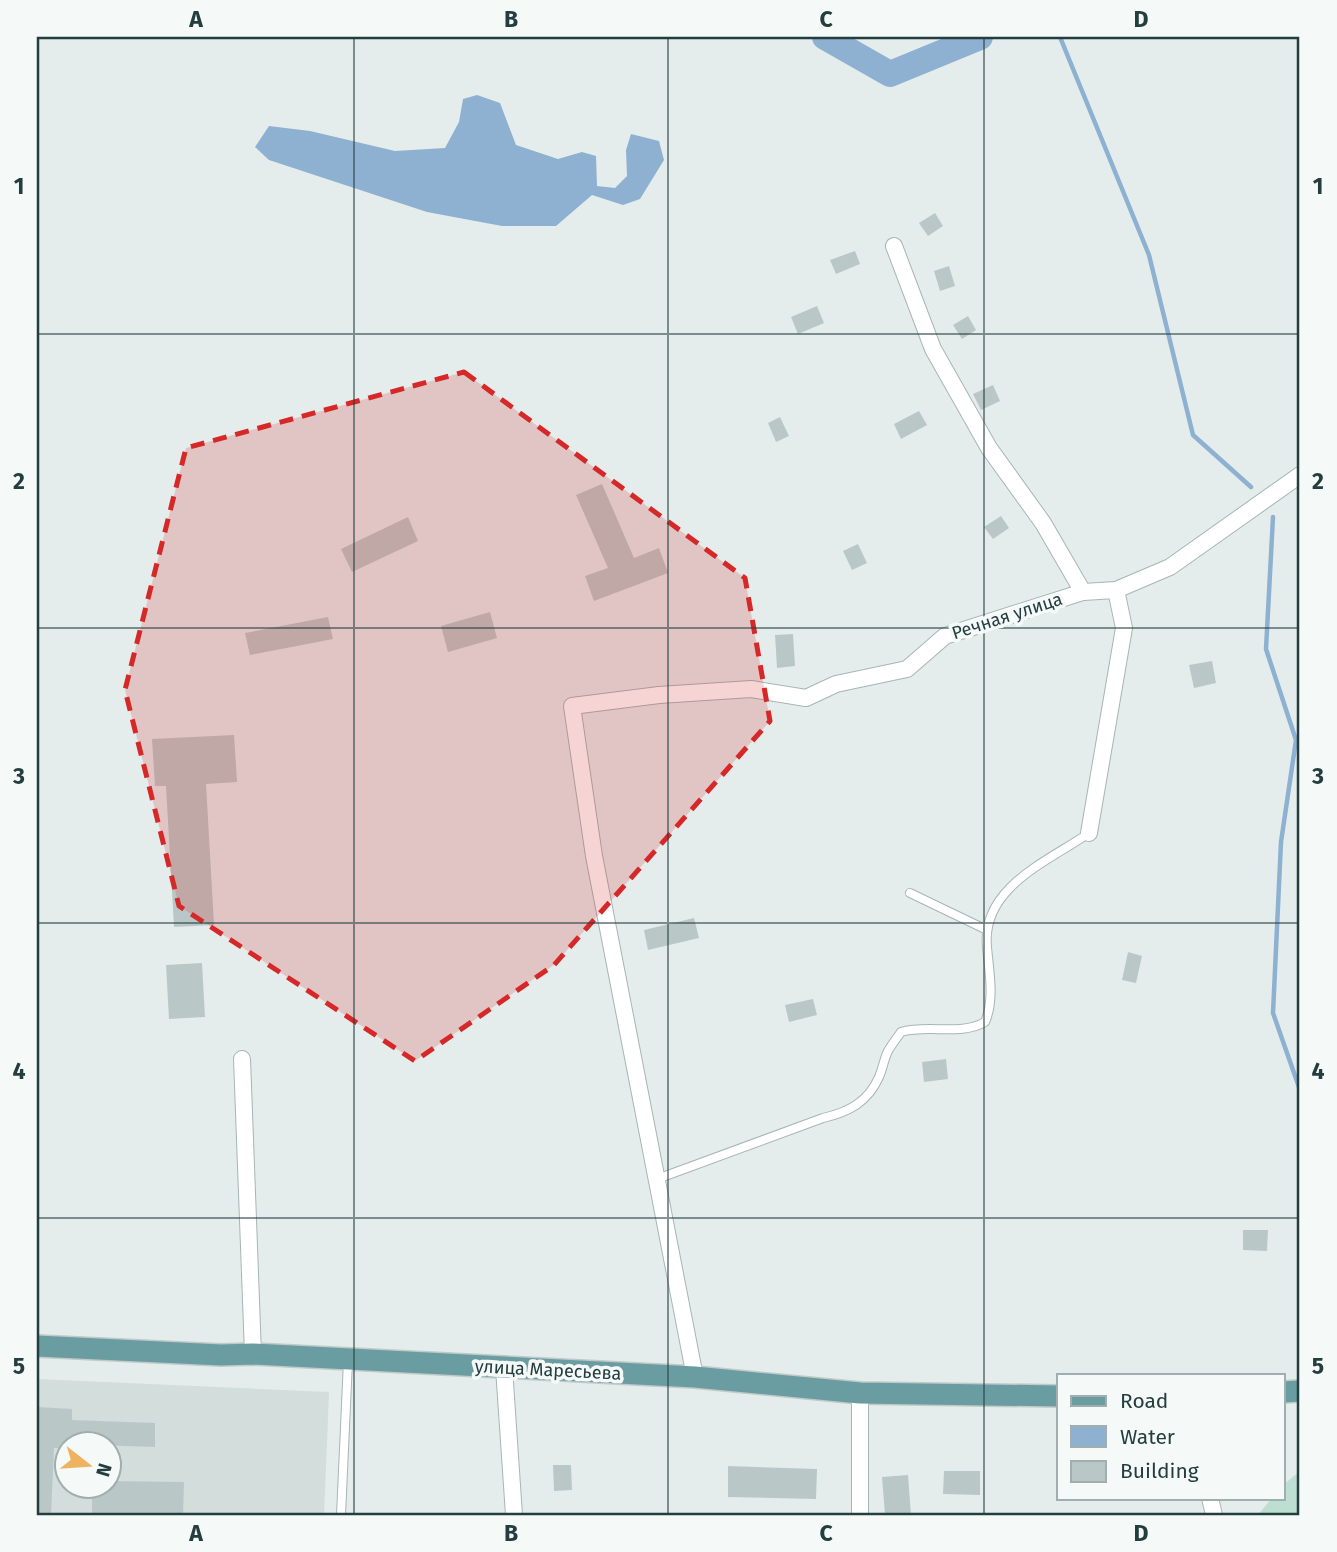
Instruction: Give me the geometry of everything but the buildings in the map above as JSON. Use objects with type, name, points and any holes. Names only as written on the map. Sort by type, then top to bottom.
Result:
[{"type":"main road","name":"улица Маресьева","points":[[37,1346],[220,1355],[253,1354],[695,1377],[860,1393],[1057,1396]]},
{"type":"street","points":[[894,246],[933,349],[989,448],[1043,523],[1083,592]]},
{"type":"street","name":"Речная улица","points":[[657,1179],[594,856],[572,706],[659,695],[751,689],[806,698],[835,684],[907,669],[945,636],[1083,592],[1116,590],[1170,567],[1300,475]]},
{"type":"street","points":[[1089,833],[1124,628],[1116,590]]},
{"type":"street","points":[[242,1059],[253,1354]]},
{"type":"street","points":[[657,1179],[695,1377]]},
{"type":"street","points":[[504,1368],[514,1515]]},
{"type":"street","points":[[860,1393],[860,1515]]},
{"type":"lane","points":[[657,1179],[860,1104],[880,1076],[889,1049],[901,1032],[920,1028],[963,1028],[985,1022],[990,1003],[987,930],[999,903],[1016,880],[1089,833]]},
{"type":"lane","points":[[909,893],[987,930]]},
{"type":"lane","points":[[341,1515],[348,1360]]},
{"type":"highlighted area","points":[[464,372],[745,578],[770,721],[554,965],[415,1061],[179,906],[125,690],[186,448]]},
{"type":"shaded area","points":[[37,1379],[329,1392],[324,1515],[37,1515]]},
{"type":"green space","points":[[1300,1471],[1300,1515],[1258,1515],[1270,1500],[1284,1500],[1284,1484]]},
{"type":"water","points":[[477,95],[500,103],[516,145],[558,159],[582,152],[596,156],[597,186],[615,188],[627,176],[626,150],[631,134],[659,141],[664,160],[640,199],[623,205],[592,195],[556,226],[502,226],[427,212],[269,160],[255,147],[269,126],[310,131],[395,151],[445,148],[459,122],[463,99]]},
{"type":"waterway","points":[[825,37],[890,74],[980,37]]},
{"type":"waterway","points":[[1060,37],[1149,255],[1193,435],[1251,487]]},
{"type":"waterway","points":[[1273,517],[1266,649],[1296,740],[1281,842],[1273,1013],[1300,1090]]}]
